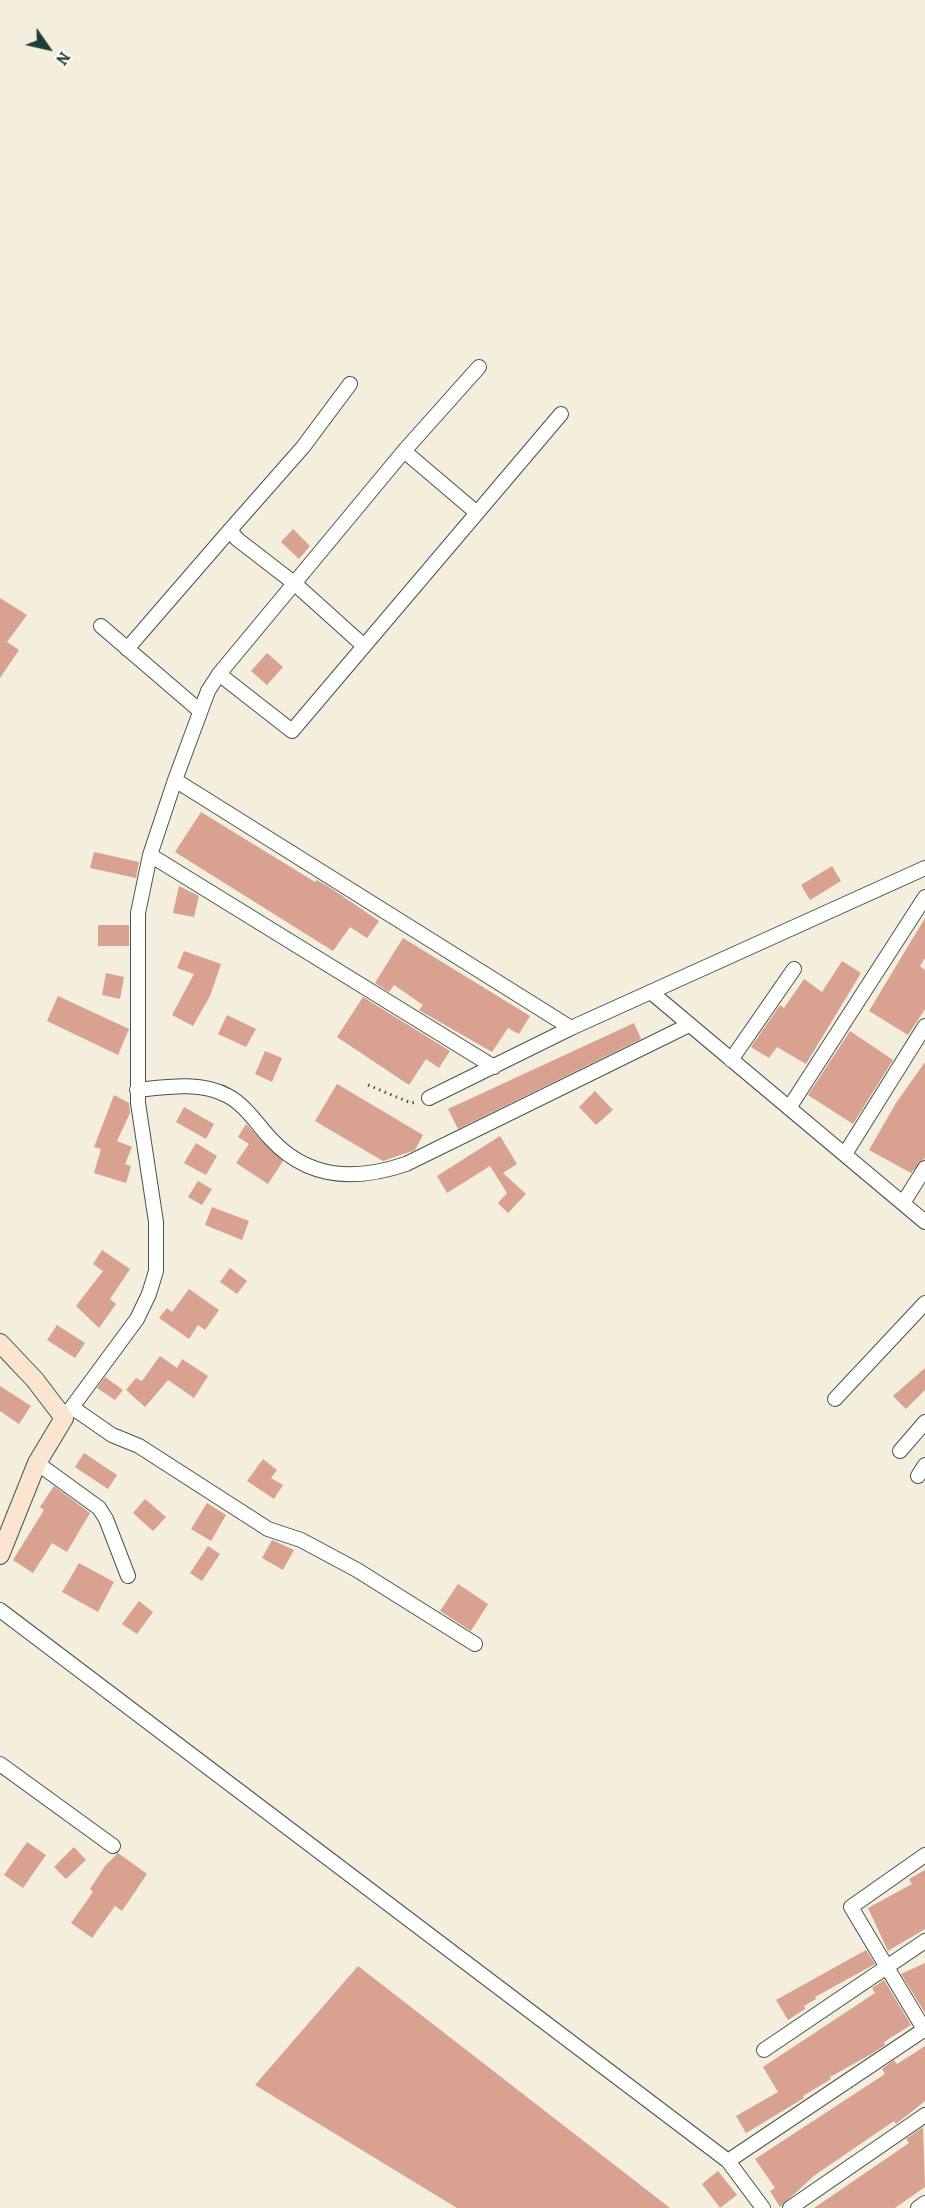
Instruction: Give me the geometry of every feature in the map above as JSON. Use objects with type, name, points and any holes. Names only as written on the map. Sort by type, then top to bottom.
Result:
[{"type":"street","points":[[0,1555],[37,1463],[68,1413],[136,1319],[149,1294],[156,1271],[158,1247],[156,1222],[140,1126],[137,1090],[136,942],[138,913],[150,855],[200,711],[219,674],[404,451],[479,367]]},
{"type":"street","points":[[127,649],[303,447],[350,384]]},
{"type":"street","points":[[219,674],[292,731],[561,414]]},
{"type":"street","points":[[404,451],[477,513]]},
{"type":"street","points":[[230,530],[237,539],[294,583],[364,646]]},
{"type":"street","points":[[100,626],[200,711]]},
{"type":"street","points":[[176,780],[571,1028]]},
{"type":"street","points":[[150,855],[494,1067]]},
{"type":"street","points":[[429,1098],[571,1028],[925,868]]},
{"type":"street","points":[[789,1108],[925,897]]},
{"type":"street","points":[[731,1060],[794,969]]},
{"type":"street","points":[[652,993],[925,1222]]},
{"type":"street","points":[[137,1090],[201,1087],[216,1091],[229,1096],[272,1140],[300,1161],[322,1172],[363,1176],[405,1164],[689,1025]]},
{"type":"street","points":[[845,1154],[925,1026]]},
{"type":"street","points":[[903,1203],[925,1168]]},
{"type":"street","points":[[835,1399],[925,1303]]},
{"type":"street","points":[[0,1343],[68,1413],[139,1446],[268,1529],[301,1540],[349,1566],[475,1644]]},
{"type":"street","points":[[900,1451],[925,1422]]},
{"type":"street","points":[[37,1463],[99,1508],[106,1519],[128,1576]]},
{"type":"street","points":[[0,1610],[728,2161],[763,2208]]},
{"type":"street","points":[[0,1764],[113,1846]]},
{"type":"street","points":[[728,2161],[925,2030],[852,1905],[925,1855]]},
{"type":"street","points":[[764,2050],[925,1941]]},
{"type":"street","points":[[790,2208],[925,2115]]},
{"type":"street","points":[[918,2208],[925,2203]]},
{"type":"path","points":[[368,1085],[411,1103],[429,1098]]},
{"type":"building","points":[[293,529],[310,546],[299,559],[281,542]]},
{"type":"building","points":[[0,598],[27,615],[7,642],[19,650],[0,678]]},
{"type":"building","points":[[267,653],[283,667],[267,685],[251,671]]},
{"type":"building","points":[[201,812],[315,882],[317,880],[329,887],[379,921],[367,938],[350,927],[333,951],[175,852]]},
{"type":"building","points":[[94,852],[139,862],[136,878],[90,868]]},
{"type":"building","points":[[832,866],[841,881],[810,900],[801,885]]},
{"type":"building","points":[[179,886],[199,896],[194,917],[173,913]]},
{"type":"building","points":[[925,918],[925,958],[920,966],[925,970],[925,1009],[908,1035],[869,1011]]},
{"type":"building","points":[[98,925],[129,925],[129,946],[98,946]]},
{"type":"building","points":[[403,938],[530,1016],[519,1034],[508,1028],[492,1052],[419,1010],[423,1005],[394,985],[389,992],[375,983]]},
{"type":"building","points":[[184,951],[221,964],[210,996],[193,1026],[172,1015],[194,974],[177,968]]},
{"type":"building","points":[[842,961],[861,973],[806,1064],[777,1047],[769,1058],[751,1047],[780,1005],[784,1008],[804,979],[822,992]]},
{"type":"building","points":[[106,973],[124,977],[120,999],[102,995]]},
{"type":"building","points":[[58,996],[129,1029],[118,1055],[47,1021]]},
{"type":"building","points":[[363,997],[450,1051],[439,1068],[426,1059],[409,1085],[337,1037]]},
{"type":"building","points":[[227,1015],[256,1029],[246,1047],[218,1034]]},
{"type":"building","points":[[634,1023],[641,1039],[458,1129],[448,1109]]},
{"type":"building","points":[[850,1031],[893,1060],[853,1124],[808,1095]]},
{"type":"building","points":[[265,1051],[282,1058],[272,1082],[255,1074]]},
{"type":"building","points":[[925,1062],[925,1158],[911,1173],[869,1150],[896,1103]]},
{"type":"building","points":[[337,1084],[423,1135],[415,1150],[383,1161],[315,1121]]},
{"type":"building","points":[[595,1091],[613,1110],[596,1125],[579,1107]]},
{"type":"building","points":[[114,1095],[129,1103],[130,1113],[117,1141],[132,1147],[125,1164],[131,1166],[126,1183],[94,1173],[101,1149],[94,1147]]},
{"type":"building","points":[[184,1107],[214,1124],[206,1139],[176,1122]]},
{"type":"building","points":[[246,1124],[283,1161],[268,1184],[236,1163],[249,1144],[238,1137]]},
{"type":"building","points":[[500,1136],[517,1164],[503,1173],[526,1194],[508,1213],[498,1203],[507,1193],[490,1166],[447,1193],[437,1176]]},
{"type":"building","points":[[196,1143],[217,1156],[206,1175],[184,1163]]},
{"type":"building","points":[[198,1181],[212,1189],[202,1205],[188,1197]]},
{"type":"building","points":[[212,1207],[249,1221],[242,1240],[205,1225]]},
{"type":"building","points":[[102,1250],[130,1269],[110,1299],[116,1304],[99,1328],[76,1306],[103,1271],[93,1264]]},
{"type":"building","points":[[230,1268],[247,1281],[237,1294],[220,1282]]},
{"type":"building","points":[[189,1289],[219,1310],[205,1330],[198,1325],[189,1339],[159,1318],[167,1308],[172,1312]]},
{"type":"building","points":[[57,1325],[85,1343],[75,1358],[47,1340]]},
{"type":"building","points":[[160,1356],[177,1368],[182,1359],[208,1376],[194,1398],[168,1380],[145,1407],[126,1390],[136,1378],[142,1381]]},
{"type":"building","points":[[925,1368],[925,1390],[906,1409],[893,1396]]},
{"type":"building","points":[[105,1377],[123,1390],[115,1400],[97,1388]]},
{"type":"building","points":[[0,1386],[31,1406],[19,1424],[0,1411]]},
{"type":"building","points":[[84,1453],[117,1475],[108,1489],[75,1467]]},
{"type":"building","points":[[263,1459],[277,1470],[271,1478],[283,1485],[274,1499],[247,1481]]},
{"type":"building","points":[[54,1486],[90,1513],[67,1552],[52,1543],[33,1573],[13,1560],[44,1510],[40,1507]]},
{"type":"building","points":[[145,1499],[166,1517],[153,1531],[133,1513]]},
{"type":"building","points":[[207,1503],[226,1515],[211,1541],[191,1529]]},
{"type":"building","points":[[272,1540],[294,1550],[283,1570],[262,1558]]},
{"type":"building","points":[[208,1546],[220,1554],[202,1581],[190,1573]]},
{"type":"building","points":[[79,1563],[114,1582],[98,1612],[62,1592]]},
{"type":"building","points":[[458,1584],[488,1604],[471,1631],[440,1611]]},
{"type":"building","points":[[139,1601],[153,1612],[137,1634],[122,1624]]},
{"type":"building","points":[[27,1842],[46,1855],[23,1888],[4,1875]]},
{"type":"building","points":[[74,1847],[86,1860],[66,1879],[54,1867]]},
{"type":"building","points":[[118,1853],[147,1874],[122,1911],[115,1906],[92,1938],[71,1923],[93,1892],[90,1889],[105,1866]]},
{"type":"building","points":[[925,1870],[925,1929],[888,1951],[868,1908],[912,1884],[909,1879]]},
{"type":"building","points":[[866,1950],[875,1964],[815,1997],[816,1999],[804,2006],[805,2009],[788,2020],[776,2000]]},
{"type":"building","points":[[925,1963],[925,2013],[901,1974]]},
{"type":"building","points":[[358,1966],[670,2208],[457,2208],[255,2085]]},
{"type":"building","points":[[884,1980],[911,2025],[884,2042],[885,2045],[873,2053],[830,2077],[831,2079],[803,2096],[804,2098],[746,2133],[736,2116],[778,2092],[763,2067],[875,1993],[872,1988]]},
{"type":"building","points":[[925,2046],[925,2101],[896,2124],[894,2121],[815,2175],[780,2207],[770,2191],[775,2188],[755,2159],[885,2074],[882,2069],[894,2060],[897,2064]]},
{"type":"building","points":[[923,2127],[925,2187],[895,2208],[814,2208],[909,2143],[906,2139]]},
{"type":"building","points":[[718,2171],[737,2195],[720,2208],[702,2184]]}]
